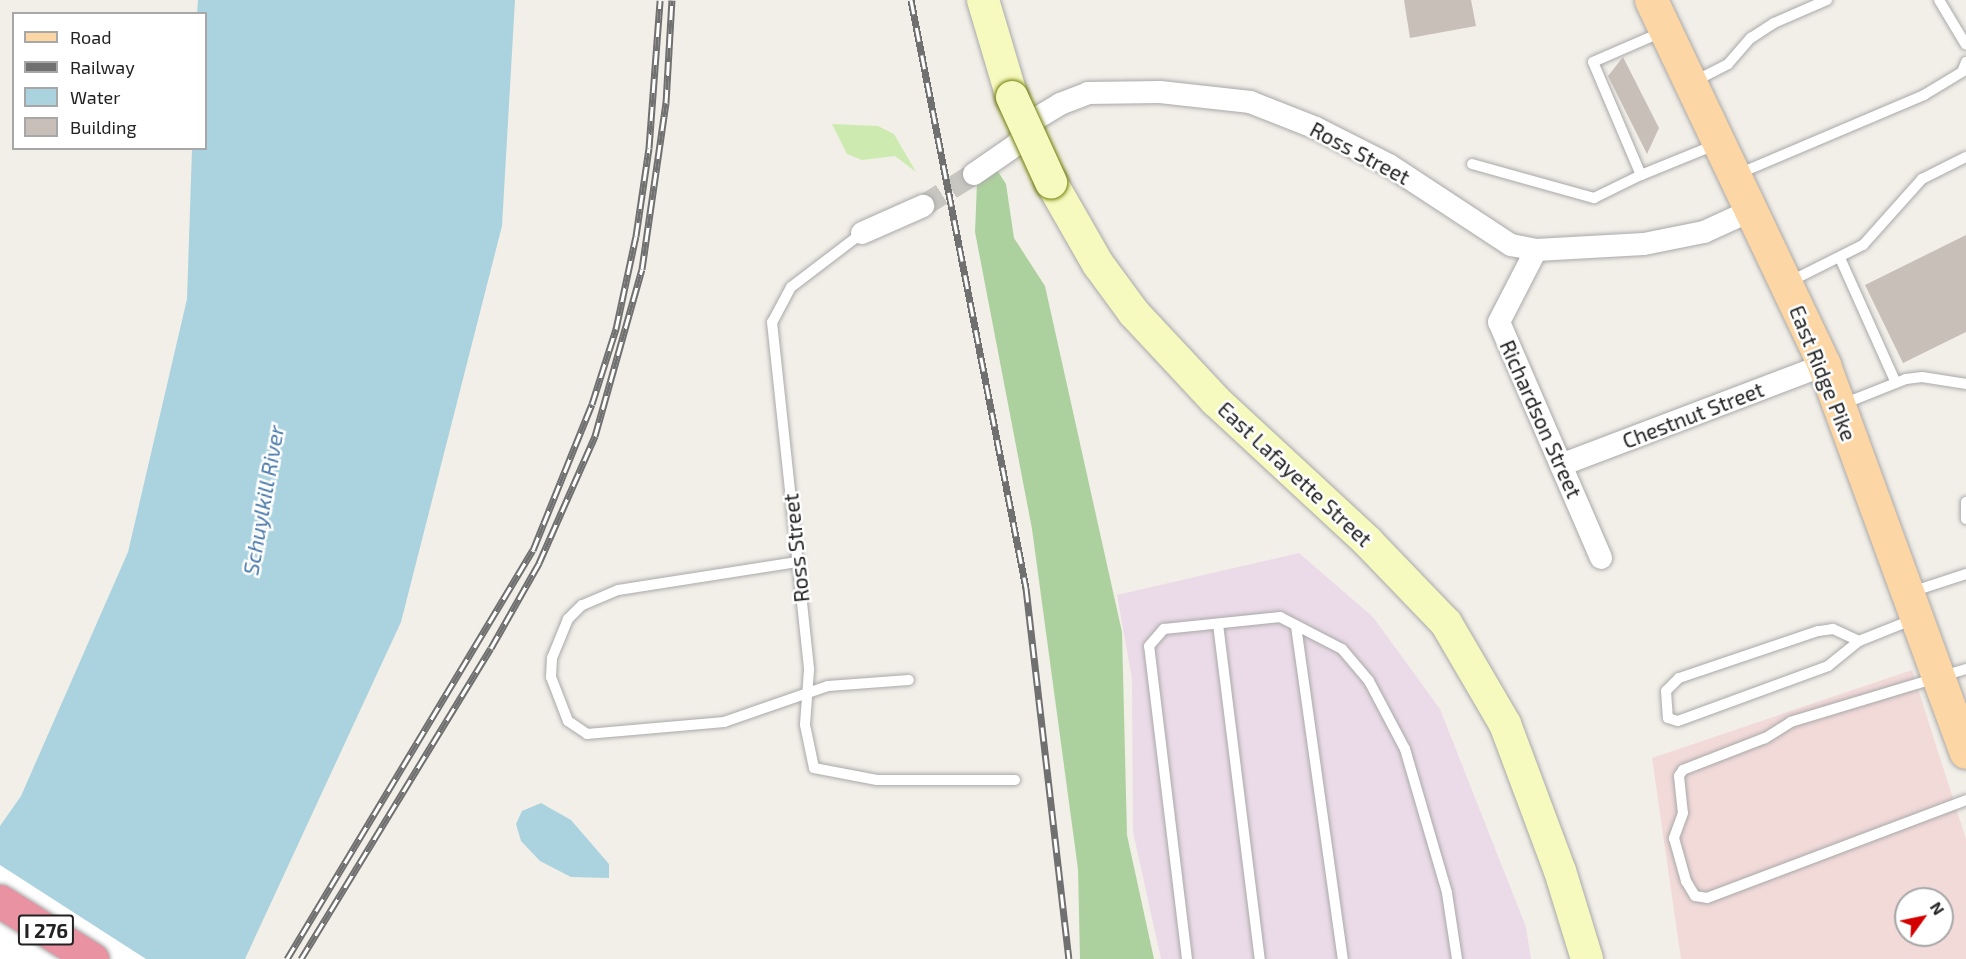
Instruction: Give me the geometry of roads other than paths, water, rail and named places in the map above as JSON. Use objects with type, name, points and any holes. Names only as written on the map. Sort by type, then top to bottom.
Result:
[{"type":"highway","name":"I 276","points":[[0,902],[92,959]]},
{"type":"main road","name":"East Ridge Pike","points":[[1658,9],[1824,365],[1912,605],[1953,674],[1966,752]]},
{"type":"street","name":"East Lafayette Street","points":[[983,0],[1012,97],[1051,182],[1098,264],[1134,313],[1215,401],[1368,542],[1446,623],[1505,724],[1553,850],[1587,959]]},
{"type":"street","name":"Ross Street","points":[[974,174],[1016,145],[1037,118],[1088,93],[1207,96],[1250,102],[1316,128],[1389,165],[1511,245],[1536,250],[1644,244],[1704,232],[1752,210]]},
{"type":"street","name":"Ross Street","points":[[862,233],[923,206]]},
{"type":"street","name":"Richardson Street","points":[[1536,250],[1498,322],[1601,558]]},
{"type":"street","name":"Chestnut Street","points":[[1561,465],[1824,365]]},
{"type":"lane","points":[[1691,83],[1728,64],[1751,38],[1774,23],[1827,0]]},
{"type":"lane","points":[[1939,0],[1966,45]]},
{"type":"lane","points":[[1641,175],[1593,62],[1658,9]]},
{"type":"lane","points":[[1736,175],[1924,95],[1962,72],[1966,62]]},
{"type":"lane","points":[[1472,164],[1594,198],[1641,175],[1720,143]]},
{"type":"lane","points":[[1786,283],[1840,258],[1884,225],[1922,179],[1966,156]]},
{"type":"lane","name":"Ross Street","points":[[862,233],[791,287],[772,322],[809,669],[805,725],[814,768],[877,780],[1015,780]]},
{"type":"lane","points":[[1840,258],[1896,383]]},
{"type":"lane","points":[[1839,406],[1896,383],[1922,377],[1966,384]]},
{"type":"lane","points":[[1966,502],[1966,519]]},
{"type":"lane","points":[[797,562],[597,596],[562,628],[551,677],[568,721],[587,734],[724,722],[807,696],[828,686],[909,680]]},
{"type":"lane","points":[[1859,641],[1833,628],[1818,631],[1678,678],[1666,691],[1668,718],[1678,721],[1828,666],[1859,641],[1912,605],[1966,574]]},
{"type":"lane","points":[[1187,959],[1149,646],[1164,629],[1280,617],[1342,649],[1369,681],[1405,749],[1447,893],[1457,959]]},
{"type":"lane","points":[[1218,624],[1260,959]]},
{"type":"lane","points":[[1296,626],[1343,959]]},
{"type":"lane","points":[[1953,674],[1850,707],[1830,708],[1683,770],[1679,776],[1683,813],[1674,838],[1686,881],[1695,896],[1707,898],[1966,800]]},
{"type":"water","name":"Schuylkill River","points":[[198,0],[515,0],[502,226],[401,622],[245,959],[0,959],[0,826],[21,796],[128,552],[187,299],[192,150],[207,150],[207,12],[197,12]]},
{"type":"water","points":[[541,803],[571,820],[609,864],[609,878],[571,877],[540,861],[521,841],[516,824],[522,811]]},
{"type":"tunnel","points":[[923,206],[974,174]]},
{"type":"railway","points":[[287,959],[533,550],[592,404],[616,329],[636,236],[649,148],[660,0]]},
{"type":"railway","points":[[301,959],[491,648],[539,563],[595,436],[642,269],[666,103],[672,0]]},
{"type":"railway","points":[[911,0],[1026,588],[1069,959]]}]
